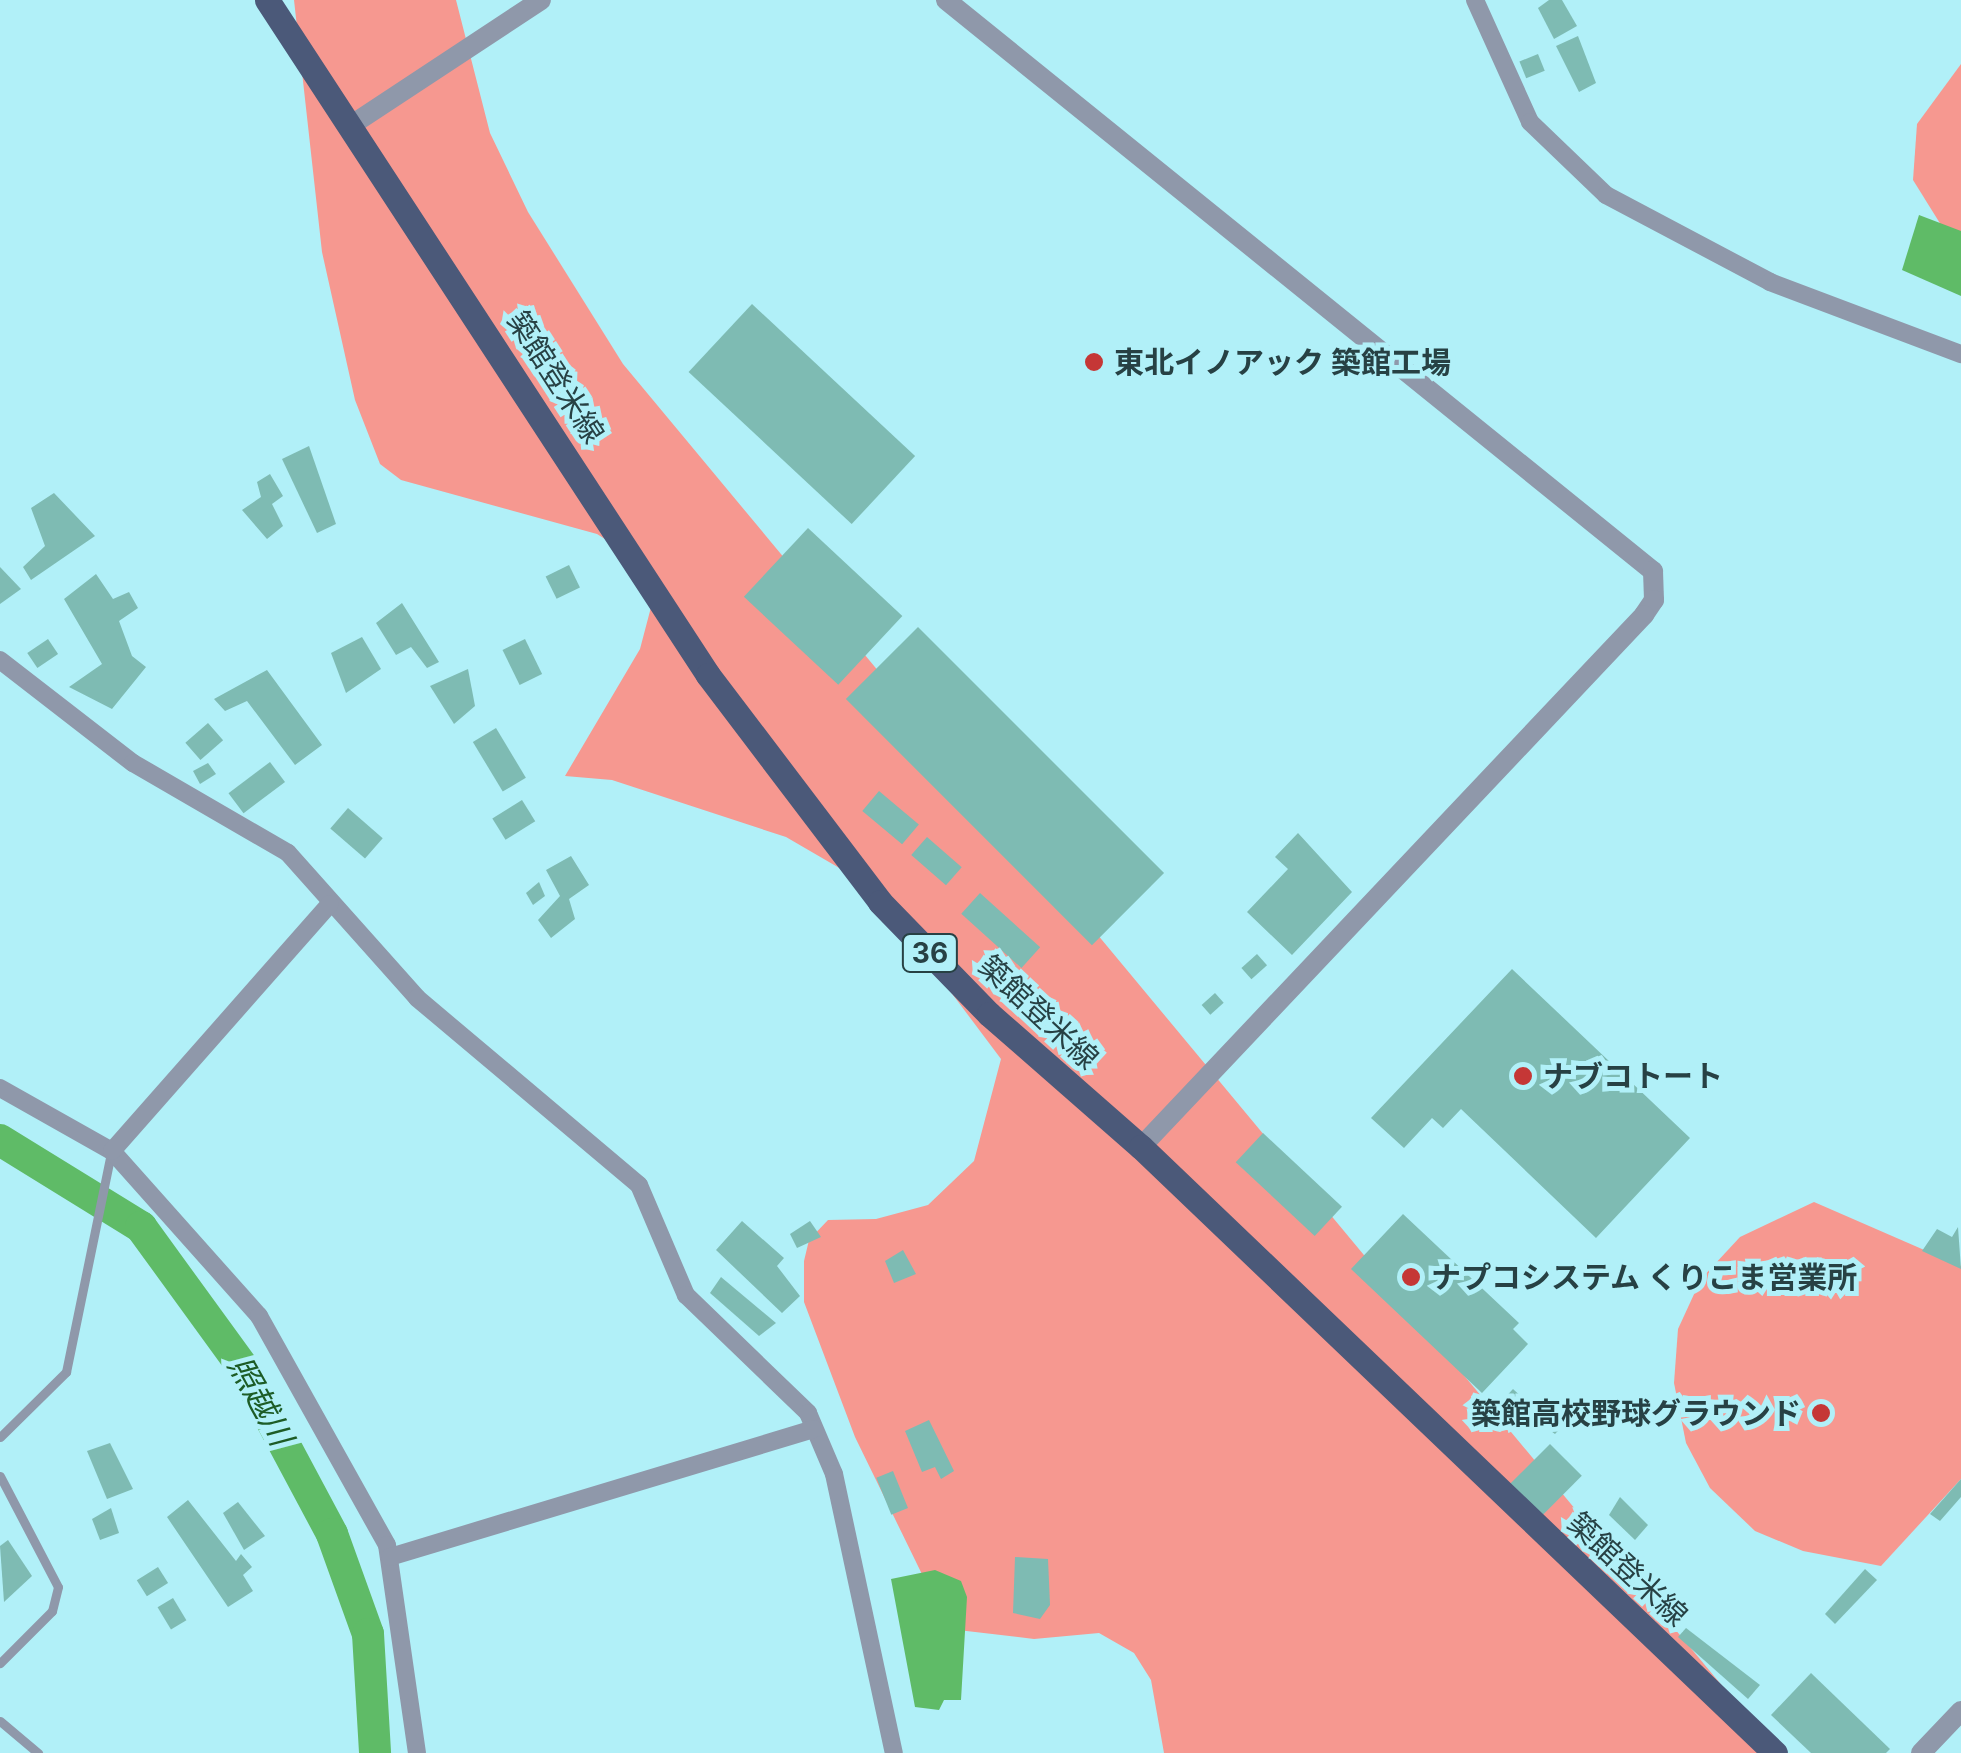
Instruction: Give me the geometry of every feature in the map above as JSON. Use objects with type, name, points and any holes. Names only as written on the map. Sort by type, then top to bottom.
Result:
[{"type":"main road","name":"築館登米線","points":[[267,0],[353,124],[708,675],[806,812],[989,1014],[1141,1147],[1775,1753]]},
{"type":"street","points":[[353,124],[541,0]]},
{"type":"street","points":[[946,0],[1642,555],[1652,571],[1654,600],[1644,616],[1141,1147]]},
{"type":"street","points":[[1476,0],[1530,122],[1606,196],[1770,282],[1961,354]]},
{"type":"street","points":[[0,660],[134,763],[288,853],[416,998],[639,1184],[686,1295],[814,1429],[842,1506],[894,1753]]},
{"type":"street","points":[[112,1151],[330,904]]},
{"type":"street","points":[[0,1088],[112,1151],[259,1316],[390,1557],[417,1753]]},
{"type":"street","points":[[390,1557],[814,1429]]},
{"type":"street","points":[[1921,1753],[1961,1711]]},
{"type":"lane","points":[[0,1437],[66,1372],[95,1213],[112,1151]]},
{"type":"lane","points":[[0,1476],[58,1587],[52,1611],[0,1663]]},
{"type":"lane","points":[[0,1720],[38,1753]]},
{"type":"shaded area","points":[[294,0],[456,0],[490,133],[528,212],[623,364],[1778,1753],[1164,1753],[1151,1680],[1134,1653],[1099,1633],[1034,1639],[958,1630],[938,1607],[855,1437],[804,1302],[804,1261],[809,1240],[828,1220],[876,1219],[928,1205],[974,1161],[1001,1059],[872,887],[786,837],[612,780],[565,776],[640,649],[655,592],[635,558],[597,534],[401,480],[380,464],[355,400],[322,252]]},
{"type":"shaded area","points":[[1961,64],[1961,257],[1913,180],[1917,124]]},
{"type":"shaded area","points":[[1919,215],[1961,231],[1961,296],[1902,270]]},
{"type":"shaded area","name":"築館高校野球グラウンド","points":[[1814,1202],[1961,1266],[1961,1479],[1881,1566],[1803,1551],[1755,1531],[1710,1488],[1686,1443],[1674,1383],[1678,1329],[1701,1279],[1740,1237]]},
{"type":"shaded area","points":[[935,1570],[961,1581],[967,1597],[961,1700],[944,1700],[939,1710],[915,1707],[891,1579]]},
{"type":"building","points":[[1549,0],[1562,0],[1577,26],[1554,39],[1538,8]]},
{"type":"building","points":[[1578,36],[1596,83],[1579,92],[1556,46]]},
{"type":"building","points":[[1538,54],[1545,71],[1526,78],[1519,61]]},
{"type":"building","points":[[752,304],[915,456],[852,524],[689,372]]},
{"type":"building","points":[[309,446],[336,524],[317,533],[282,459]]},
{"type":"building","points":[[270,474],[283,496],[272,504],[283,526],[267,539],[242,510],[261,497],[257,482]]},
{"type":"building","points":[[54,493],[95,536],[31,580],[23,567],[45,546],[31,508]]},
{"type":"building","points":[[808,528],[902,616],[838,685],[744,597]]},
{"type":"building","points":[[569,565],[580,587],[557,599],[546,576]]},
{"type":"building","points":[[0,567],[21,589],[0,604]]},
{"type":"building","points":[[96,574],[113,599],[129,592],[138,608],[119,621],[132,656],[146,667],[112,709],[69,687],[102,664],[64,599]]},
{"type":"building","points":[[402,603],[439,662],[427,668],[411,647],[396,655],[376,623]]},
{"type":"building","points":[[918,627],[1164,873],[1092,945],[846,699]]},
{"type":"building","points":[[362,637],[381,669],[346,693],[331,653]]},
{"type":"building","points":[[48,639],[58,654],[37,668],[27,653]]},
{"type":"building","points":[[525,639],[542,674],[520,685],[503,650]]},
{"type":"building","points":[[468,669],[475,706],[454,724],[430,686]]},
{"type":"building","points":[[267,670],[322,745],[295,765],[247,701],[225,711],[214,699]]},
{"type":"building","points":[[208,723],[223,740],[200,760],[185,743]]},
{"type":"building","points":[[496,728],[526,778],[503,792],[473,742]]},
{"type":"building","points":[[270,762],[285,782],[244,813],[228,793]]},
{"type":"building","points":[[208,763],[216,774],[200,784],[193,771]]},
{"type":"building","points":[[879,791],[919,824],[902,844],[862,811]]},
{"type":"building","points":[[522,800],[535,821],[506,840],[492,819]]},
{"type":"building","points":[[348,808],[383,838],[365,859],[330,828]]},
{"type":"building","points":[[1298,833],[1352,892],[1292,955],[1247,912],[1288,869],[1275,857]]},
{"type":"building","points":[[927,837],[962,867],[946,885],[911,855]]},
{"type":"building","points":[[571,856],[589,885],[569,899],[575,919],[551,938],[538,920],[560,896],[546,870]]},
{"type":"building","points":[[539,882],[545,896],[533,905],[526,893]]},
{"type":"building","points":[[980,893],[1040,947],[1021,968],[961,914]]},
{"type":"building","points":[[1257,954],[1267,965],[1251,979],[1241,968]]},
{"type":"building","points":[[1512,969],[1690,1138],[1596,1238],[1461,1109],[1443,1128],[1432,1118],[1404,1148],[1371,1118]]},
{"type":"building","points":[[1215,993],[1224,1003],[1210,1015],[1202,1005]]},
{"type":"building","points":[[1263,1133],[1342,1207],[1315,1236],[1236,1162]]},
{"type":"building","points":[[1403,1214],[1519,1323],[1513,1329],[1528,1344],[1482,1393],[1351,1269]]},
{"type":"building","points":[[742,1221],[784,1258],[777,1266],[800,1296],[782,1313],[716,1250]]},
{"type":"building","points":[[810,1221],[821,1237],[797,1248],[790,1234]]},
{"type":"building","points":[[1958,1227],[1961,1269],[1922,1251],[1937,1229],[1952,1237]]},
{"type":"building","points":[[903,1250],[916,1274],[894,1283],[885,1261]]},
{"type":"building","points":[[721,1277],[776,1323],[759,1336],[710,1293]]},
{"type":"building","points":[[1513,1389],[1530,1405],[1516,1419],[1499,1404]]},
{"type":"building","points":[[1549,1402],[1568,1420],[1555,1434],[1533,1418]]},
{"type":"building","points":[[929,1420],[954,1471],[941,1479],[935,1467],[922,1472],[905,1431]]},
{"type":"building","points":[[110,1443],[133,1489],[107,1499],[87,1451]]},
{"type":"building","points":[[1550,1444],[1582,1476],[1542,1515],[1510,1484]]},
{"type":"building","points":[[893,1471],[908,1508],[891,1515],[876,1478]]},
{"type":"building","points":[[1961,1479],[1961,1497],[1940,1521],[1930,1514]]},
{"type":"building","points":[[1620,1497],[1648,1525],[1635,1540],[1609,1515]]},
{"type":"building","points":[[188,1500],[236,1561],[241,1554],[252,1567],[243,1575],[253,1591],[228,1607],[167,1517]]},
{"type":"building","points":[[238,1502],[265,1536],[244,1550],[223,1513]]},
{"type":"building","points":[[111,1508],[119,1533],[100,1540],[92,1519]]},
{"type":"building","points":[[8,1540],[32,1576],[4,1602],[0,1546]]},
{"type":"building","points":[[1015,1557],[1048,1559],[1050,1605],[1040,1619],[1013,1613]]},
{"type":"building","points":[[158,1567],[168,1583],[147,1596],[137,1580]]},
{"type":"building","points":[[1865,1569],[1877,1580],[1835,1624],[1825,1614]]},
{"type":"building","points":[[173,1598],[186,1620],[171,1630],[158,1607]]},
{"type":"building","points":[[1686,1628],[1760,1685],[1748,1699],[1678,1637]]},
{"type":"building","points":[[1811,1673],[1890,1749],[1886,1753],[1811,1753],[1771,1715]]},
{"type":"waterway","name":"照越川","points":[[0,1140],[141,1227],[244,1369],[332,1534],[368,1634],[375,1753]]},
{"type":"place","name":"東北イノアック 築館工場","points":[[1094,362]]},
{"type":"place","name":"ナブコトート","points":[[1523,1076]]},
{"type":"place","name":"ナプコシステム くりこま営業所","points":[[1411,1277]]},
{"type":"place","name":"築館高校野球グラウンド","points":[[1821,1413]]}]
